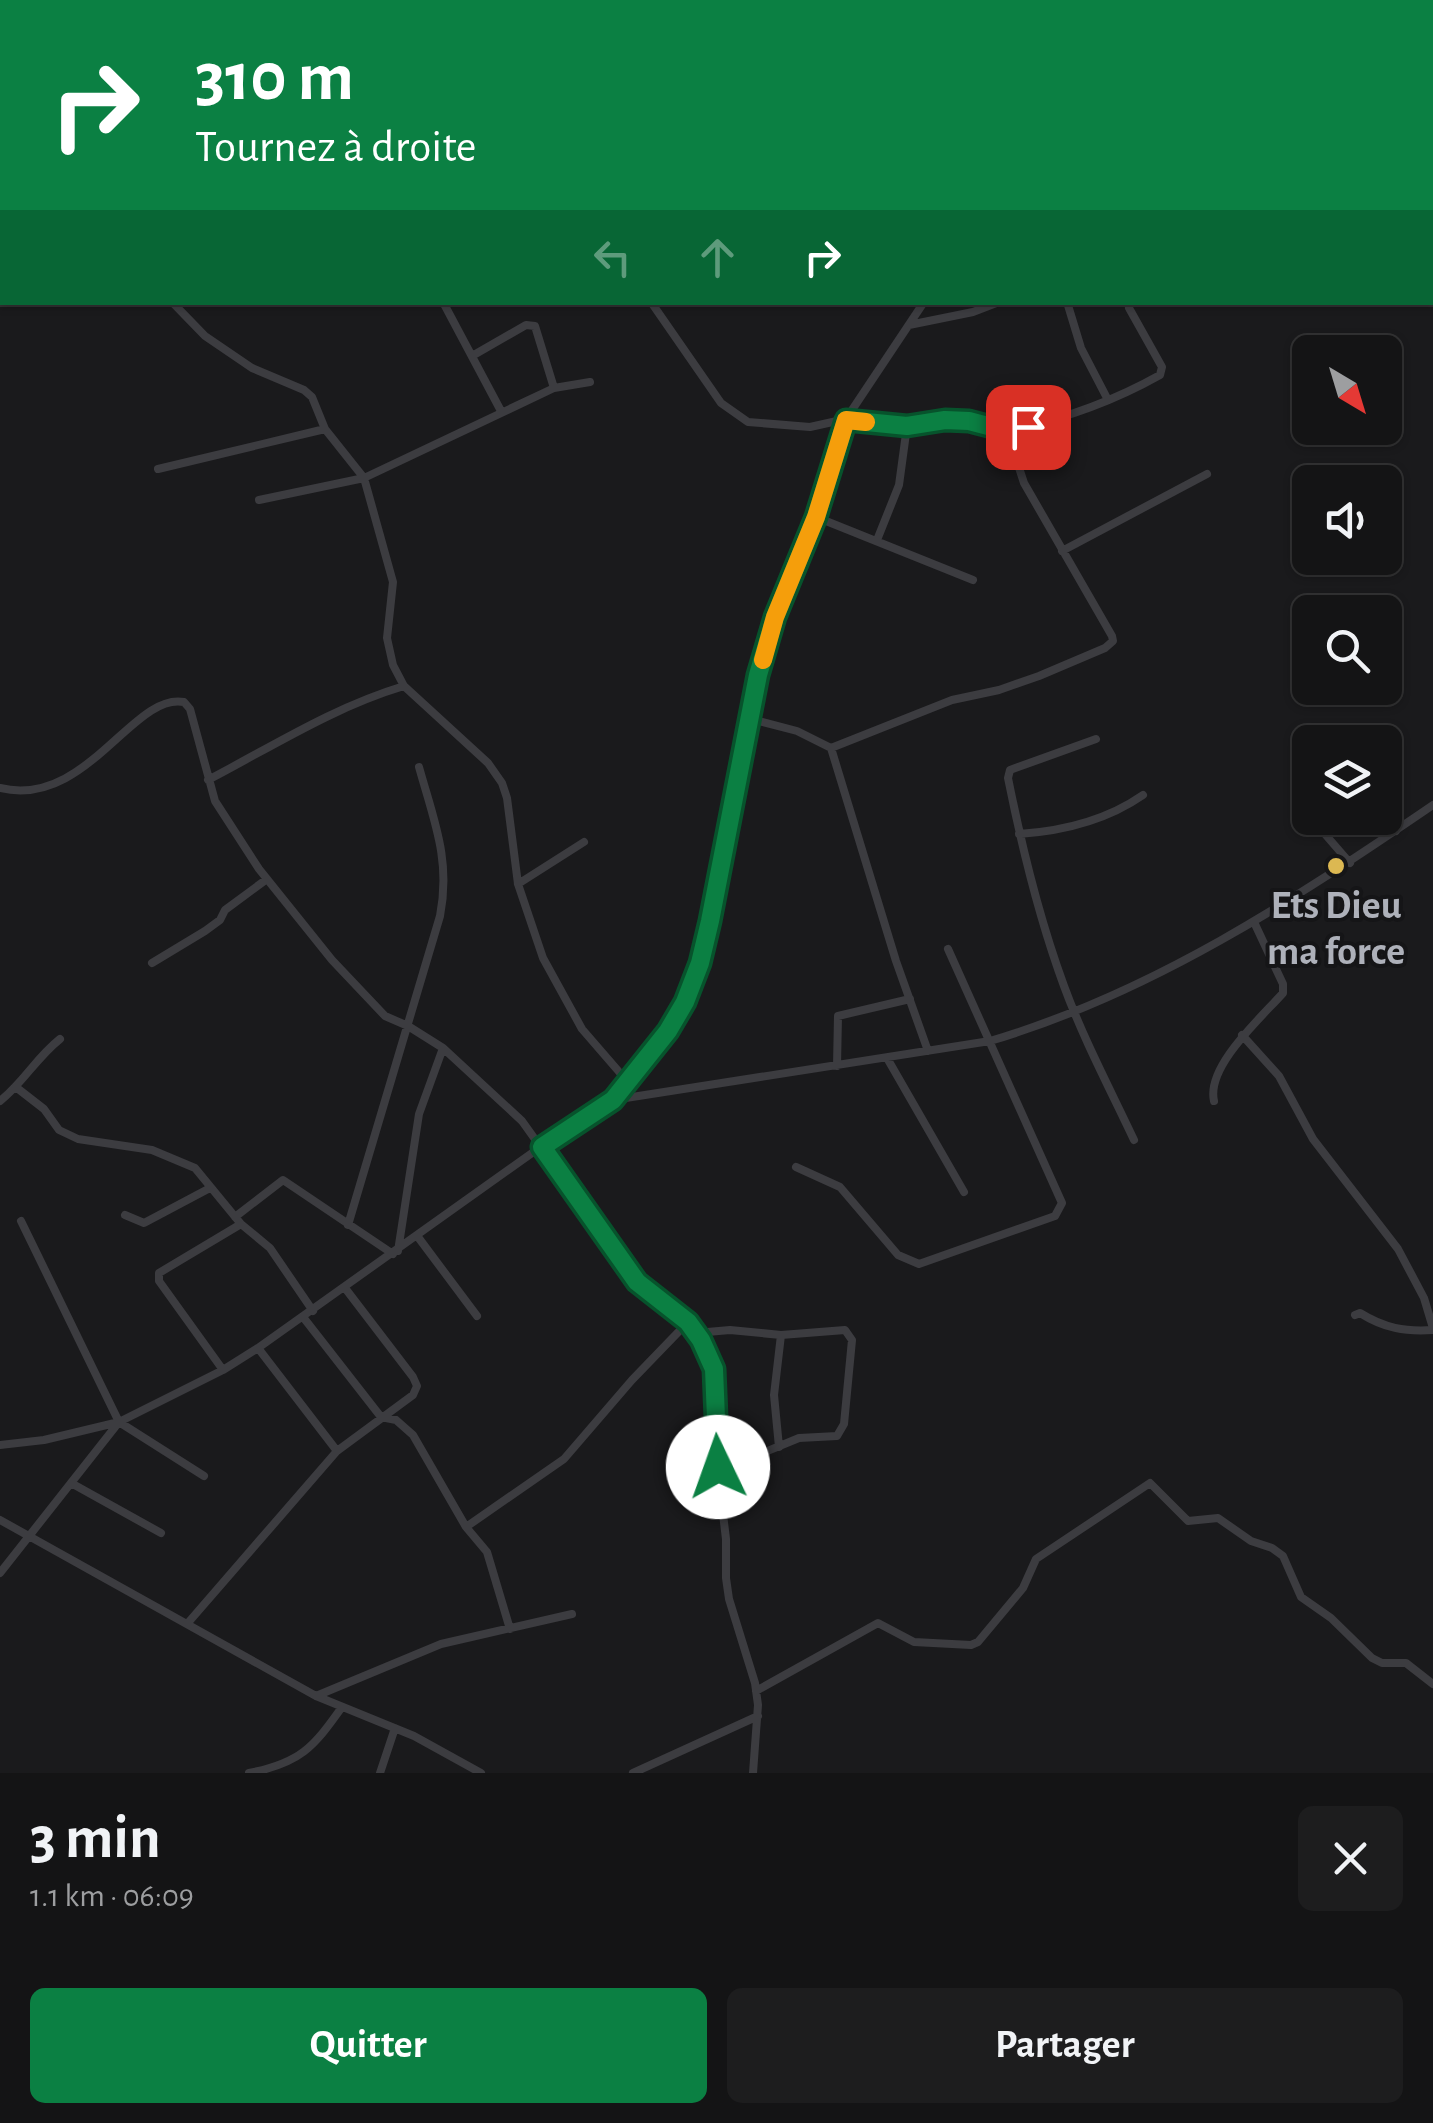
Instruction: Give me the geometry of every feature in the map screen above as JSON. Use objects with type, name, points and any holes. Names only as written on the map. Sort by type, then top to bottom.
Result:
[{"type":"street","points":[[175,305],[205,336],[252,368],[312,397],[325,430],[364,478],[393,582],[388,653],[404,686],[488,763],[502,783],[508,798],[518,884],[532,932],[582,1029],[627,1081]]},
{"type":"street","points":[[445,305],[501,411]]},
{"type":"street","points":[[653,305],[721,403],[748,422],[810,427],[846,420],[907,426],[945,420],[969,421],[1007,431],[1050,422],[1108,400],[1160,374],[1162,367],[1129,308]]},
{"type":"street","points":[[0,1445],[44,1440],[119,1422],[223,1370],[613,1100],[668,1031],[685,1002],[700,963],[758,675],[775,617],[816,517],[846,420],[922,305]]},
{"type":"street","points":[[909,325],[991,305]]},
{"type":"street","points":[[1068,305],[1082,348],[1108,400]]},
{"type":"street","points":[[472,356],[526,325],[535,326],[554,388]]},
{"type":"street","points":[[259,500],[364,478],[554,388],[590,382]]},
{"type":"street","points":[[877,540],[900,485],[907,426]]},
{"type":"street","points":[[158,469],[325,430]]},
{"type":"street","points":[[832,748],[952,700],[1039,676],[1112,641],[1024,483],[1007,431]]},
{"type":"street","points":[[1062,551],[1207,474]]},
{"type":"street","points":[[816,517],[973,580]]},
{"type":"street","points":[[208,780],[326,716],[404,686]]},
{"type":"street","points":[[0,788],[16,792],[66,778],[109,748],[152,708],[180,700],[190,709],[215,801],[267,879],[332,960],[378,1010],[443,1048],[522,1121],[637,1282],[688,1322],[714,1369],[729,1598],[756,1691],[753,1773]]},
{"type":"street","points":[[750,719],[797,731],[832,748],[886,930],[928,1051]]},
{"type":"street","points":[[1096,739],[1010,770],[1008,778],[1050,948],[1074,1012],[1134,1140]]},
{"type":"street","points":[[348,1225],[446,887],[445,864],[419,767]]},
{"type":"street","points":[[1019,834],[1089,822],[1119,811],[1143,795]]},
{"type":"street","points":[[1402,827],[1430,808],[1433,819]]},
{"type":"street","points":[[1326,835],[1350,862]]},
{"type":"street","points":[[613,1100],[990,1041],[1074,1012],[1180,963],[1254,922],[1390,835]]},
{"type":"street","points":[[518,884],[584,842]]},
{"type":"street","points":[[152,962],[205,931],[267,879]]},
{"type":"street","points":[[1214,1102],[1215,1083],[1242,1034],[1283,993],[1283,984],[1254,922]]},
{"type":"street","points":[[796,1167],[840,1187],[898,1255],[919,1264],[1055,1216],[1062,1204],[948,949]]},
{"type":"street","points":[[837,1066],[838,1016],[910,1000]]},
{"type":"street","points":[[1242,1034],[1279,1076],[1313,1139],[1398,1249],[1424,1298],[1433,1329],[1394,1329],[1372,1322],[1360,1313],[1355,1315]]},
{"type":"street","points":[[0,1101],[17,1088],[37,1058],[60,1039]]},
{"type":"street","points":[[396,1253],[419,1114],[443,1048]]},
{"type":"street","points":[[886,1058],[964,1192]]},
{"type":"street","points":[[17,1088],[44,1110],[59,1130],[78,1139],[152,1150],[195,1168],[238,1220],[270,1248],[312,1310]]},
{"type":"street","points":[[223,1370],[159,1281],[158,1273],[238,1220],[284,1180],[396,1253]]},
{"type":"street","points":[[125,1214],[144,1223],[210,1188]]},
{"type":"street","points":[[21,1220],[119,1422],[204,1476]]},
{"type":"street","points":[[418,1237],[478,1316]]},
{"type":"street","points":[[187,1624],[336,1451],[413,1395],[417,1386],[345,1288]]},
{"type":"street","points":[[303,1317],[381,1417],[396,1420],[413,1435],[466,1528],[478,1538],[491,1560],[510,1629]]},
{"type":"street","points":[[466,1528],[564,1459],[688,1322]]},
{"type":"street","points":[[696,1333],[730,1330],[781,1335],[845,1330],[852,1340],[842,1431],[836,1436],[799,1438],[718,1467]]},
{"type":"street","points":[[779,1447],[774,1394],[781,1335]]},
{"type":"street","points":[[258,1348],[336,1451]]},
{"type":"street","points":[[0,1573],[119,1422]]},
{"type":"street","points":[[70,1482],[161,1533]]},
{"type":"street","points":[[756,1691],[878,1623],[914,1642],[978,1642],[1023,1588],[1036,1559],[1150,1482],[1188,1522],[1218,1518],[1251,1542],[1272,1548],[1283,1556],[1302,1598],[1331,1618],[1372,1658],[1382,1663],[1406,1663],[1433,1684]]},
{"type":"street","points":[[0,1520],[316,1696],[448,1752],[481,1773]]},
{"type":"street","points":[[316,1696],[441,1644],[572,1614]]},
{"type":"street","points":[[250,1773],[280,1767],[299,1758],[316,1743],[342,1707]]},
{"type":"street","points":[[633,1773],[758,1716]]},
{"type":"street","points":[[380,1773],[395,1728]]},
{"type":"slow traffic","points":[[763,660],[775,617],[816,517],[846,420],[866,422]]},
{"type":"place","name":"Ets Dieu ma force","points":[[1336,866]]},
{"type":"route","points":[[718,1467],[712,1360],[688,1322],[637,1282],[542,1147],[613,1100],[668,1031],[685,1002],[710,921],[758,675],[775,617],[816,517],[846,420],[907,426],[969,421],[1007,431],[1028,427]]}]
